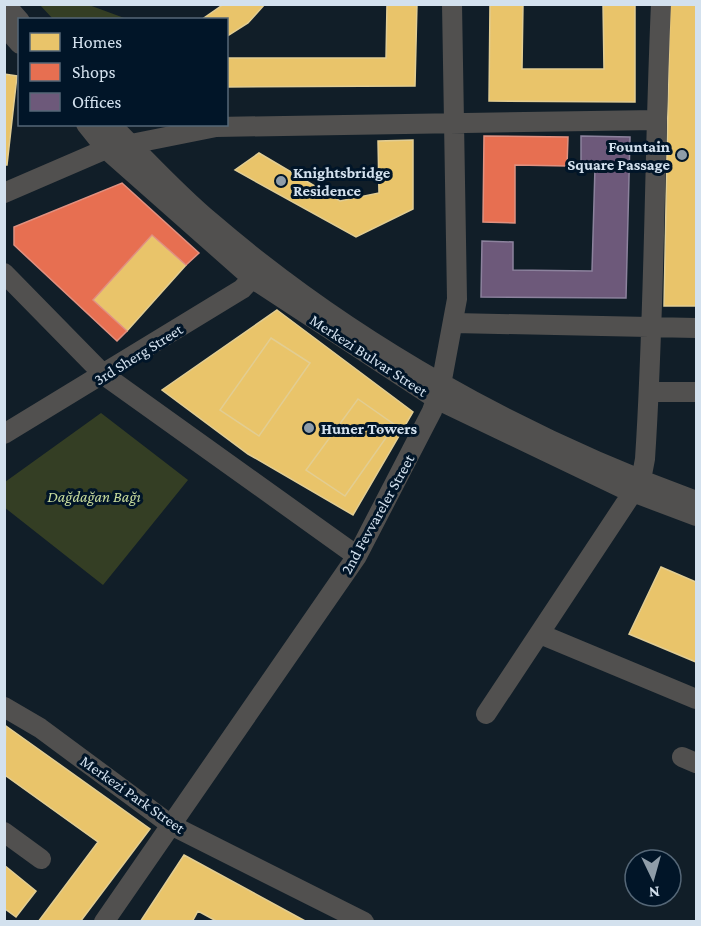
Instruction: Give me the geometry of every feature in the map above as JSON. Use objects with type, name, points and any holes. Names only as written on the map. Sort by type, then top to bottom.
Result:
[{"type":"street","points":[[5,4],[18,19]]},
{"type":"street","name":"2nd Fevvareler Street","points":[[104,921],[357,556],[439,392],[454,323],[456,299],[452,4]]},
{"type":"street","points":[[486,714],[637,486],[649,392],[653,327],[656,120],[661,4]]},
{"type":"street","points":[[4,26],[18,42]]},
{"type":"street","points":[[4,193],[106,149],[216,127],[656,120]]},
{"type":"street","name":"Merkezi Bulvar Street","points":[[88,126],[106,149],[259,273],[439,392],[494,413],[696,516]]},
{"type":"street","name":"Merkezi Bulvar Street","points":[[112,126],[259,273]]},
{"type":"street","points":[[4,273],[104,375],[357,556]]},
{"type":"street","name":"3rd Sherg Street","points":[[4,434],[243,289],[259,273]]},
{"type":"street","points":[[454,323],[696,328]]},
{"type":"street","points":[[649,392],[696,392]]},
{"type":"street","name":"Merkezi Bulvar Street","points":[[637,486],[696,501]]},
{"type":"street","points":[[540,634],[696,699]]},
{"type":"street","name":"Merkezi Park Street","points":[[4,707],[40,728],[171,825],[361,921]]},
{"type":"street","points":[[4,832],[41,860]]},
{"type":"green space","points":[[40,5],[89,5],[124,18],[52,18]]},
{"type":"green space","name":"Dağdağan Bağı","points":[[101,413],[188,480],[103,585],[4,507],[5,482]]},
{"type":"building: Homes","points":[[224,4],[265,4],[248,23],[228,36],[228,18],[204,18]]},
{"type":"building: Homes","points":[[387,4],[417,4],[415,86],[228,87],[228,58],[386,58]]},
{"type":"building: Homes","points":[[490,4],[523,4],[522,69],[604,69],[603,4],[635,4],[635,102],[489,101]]},
{"type":"building: Homes","name":"Fountain Square Passage","points":[[670,4],[696,4],[696,306],[664,306]]},
{"type":"building: Homes","points":[[4,74],[17,76],[7,165],[4,165]]},
{"type":"building: Homes","name":"Knightsbridge Residence","points":[[413,140],[413,209],[356,237],[235,170],[259,153],[340,201],[379,193],[378,141]]},
{"type":"building: Homes","points":[[152,235],[186,265],[127,331],[93,300]]},
{"type":"building: Homes","name":"Huner Towers","points":[[277,310],[413,412],[353,515],[248,454],[162,390]]},
{"type":"building: Homes","points":[[271,338],[310,363],[259,436],[220,410]]},
{"type":"building: Homes","points":[[358,399],[395,425],[345,496],[306,470]]},
{"type":"building: Homes","points":[[661,567],[696,582],[696,662],[629,634]]},
{"type":"building: Homes","points":[[6,726],[150,829],[80,922],[38,922],[98,842],[6,776],[4,778]]},
{"type":"building: Homes","points":[[184,855],[307,922],[218,922],[198,911],[192,922],[140,922]]},
{"type":"building: Homes","points":[[4,865],[36,891],[16,917],[4,908]]},
{"type":"building: Shops","points":[[484,136],[568,137],[567,166],[515,165],[515,223],[483,222]]},
{"type":"building: Shops","points":[[122,183],[199,253],[186,265],[152,235],[93,300],[127,331],[117,341],[14,245],[14,227]]},
{"type":"building: Offices","points":[[581,136],[630,137],[626,298],[481,297],[482,241],[513,242],[513,270],[592,271],[595,167],[581,167]]},
{"type":"place","name":"Fountain Square Passage","points":[[682,155]]},
{"type":"place","name":"Knightsbridge Residence","points":[[281,181]]},
{"type":"place","name":"Huner Towers","points":[[309,428]]}]
